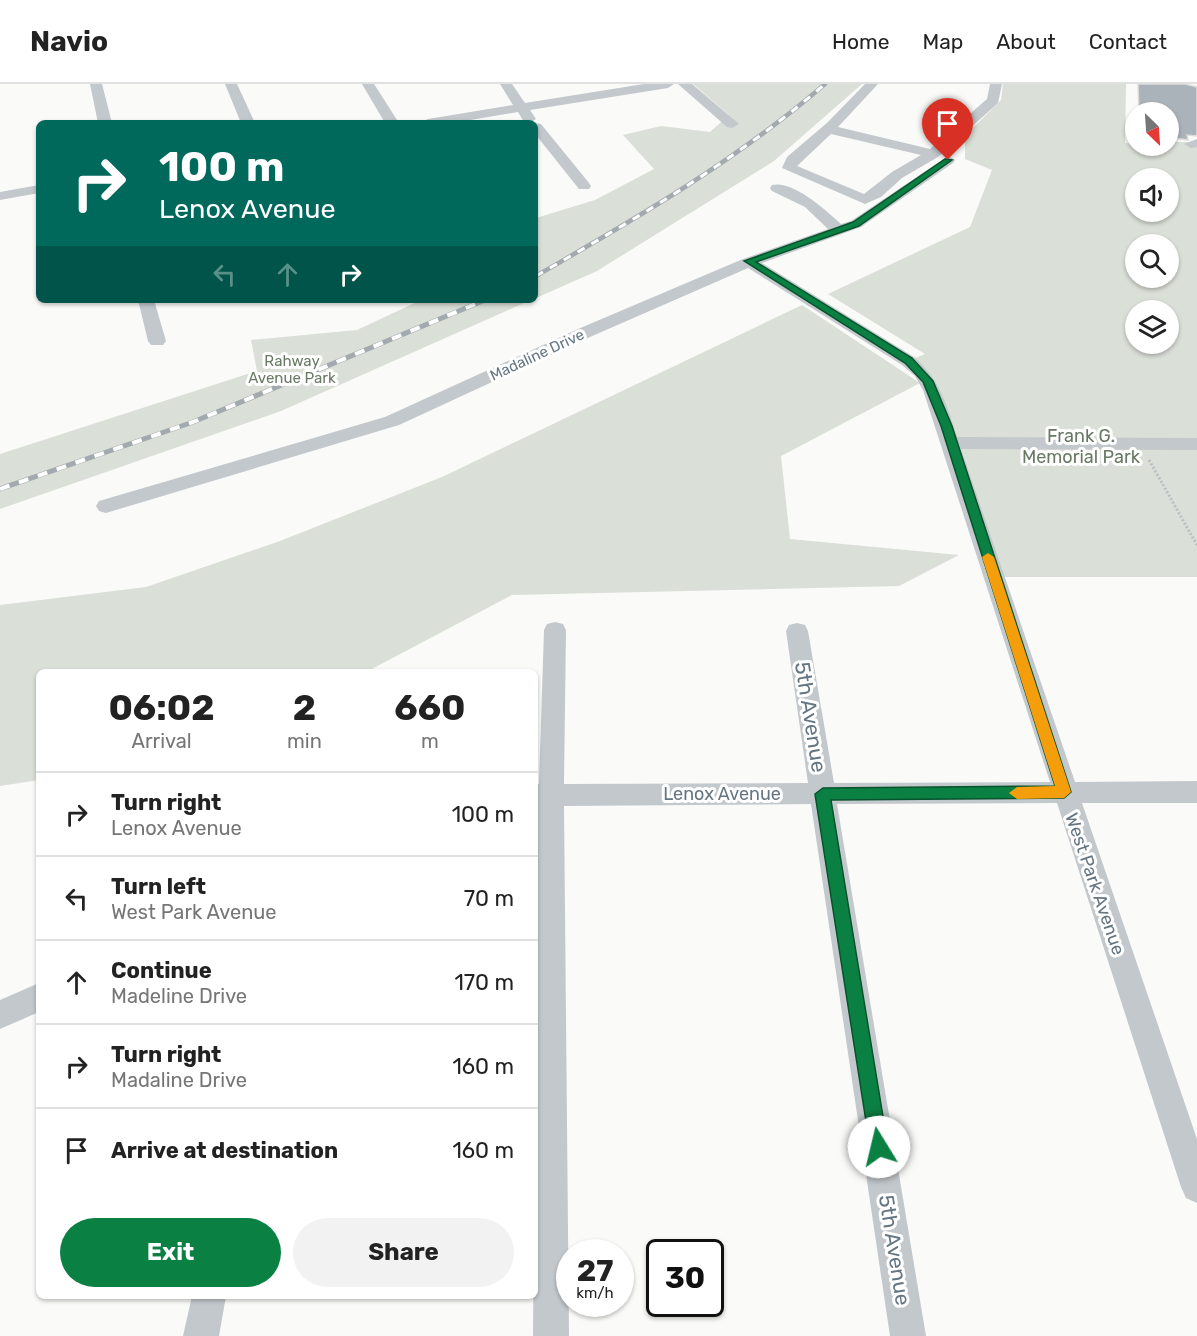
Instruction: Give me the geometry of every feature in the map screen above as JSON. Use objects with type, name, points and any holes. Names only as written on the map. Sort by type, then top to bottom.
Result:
[{"type":"street","points":[[96,84],[104,120]]},
{"type":"street","points":[[231,84],[247,120]]},
{"type":"street","points":[[368,84],[390,120]]},
{"type":"street","points":[[506,84],[530,120]]},
{"type":"street","points":[[446,120],[668,84]]},
{"type":"street","points":[[684,84],[732,124]]},
{"type":"street","points":[[872,84],[828,129],[792,160],[789,168],[864,200],[876,194],[897,175],[940,157],[993,99],[996,84]]},
{"type":"street","points":[[538,129],[584,186]]},
{"type":"street","points":[[828,129],[940,157]]},
{"type":"street","name":"Madaline Drive","points":[[106,506],[392,421],[749,261],[856,224],[940,157]]},
{"type":"street","points":[[777,188],[810,204],[839,230]]},
{"type":"street","points":[[0,196],[36,190]]},
{"type":"street","name":"West Park Avenue","points":[[749,261],[908,360],[922,373],[932,390],[952,443],[1064,792],[1197,1187]]},
{"type":"street","points":[[147,303],[157,341]]},
{"type":"street","points":[[952,443],[1197,444]]},
{"type":"street","points":[[551,1336],[543,795],[555,630]]},
{"type":"street","name":"5th Avenue","points":[[797,631],[908,1336]]},
{"type":"street","name":"Lenox Avenue","points":[[543,795],[1197,792]]},
{"type":"street","points":[[0,1015],[36,997]]},
{"type":"street","points":[[201,1336],[208,1299]]},
{"type":"path","points":[[1137,444],[1161,477],[1197,545]]},
{"type":"green space","points":[[693,84],[862,84],[774,161],[597,271],[538,297],[538,217],[595,200],[654,169],[623,135],[661,126],[710,132],[729,115]]},
{"type":"green space","name":"Frank G. Memorial Park","points":[[1003,84],[1126,84],[1125,156],[1179,156],[1179,142],[1197,142],[1197,577],[1001,577],[967,473],[908,361],[925,354],[828,294],[970,227],[992,170],[965,159],[965,136],[1001,100]]},
{"type":"green space","name":"Rahway Avenue Park","points":[[415,303],[524,303],[281,411],[0,509],[0,454],[257,371],[251,340],[357,330]]},
{"type":"green space","points":[[802,305],[920,383],[781,456],[790,539],[959,555],[899,586],[512,595],[372,669],[36,669],[36,780],[0,786],[0,605],[146,587],[280,541],[442,477]]},
{"type":"building","points":[[1138,84],[1185,84],[1197,87],[1197,136],[1187,135],[1188,140],[1179,139],[1179,102],[1139,102]]},
{"type":"railway","points":[[538,275],[649,210],[722,163],[825,84]]},
{"type":"railway","points":[[0,489],[193,422],[478,303]]},
{"type":"slow traffic","points":[[988,557],[1064,792],[1017,793]]},
{"type":"route","points":[[879,1147],[823,794],[1064,792],[952,443],[928,381],[908,360],[749,261],[856,224],[948,160]]}]
